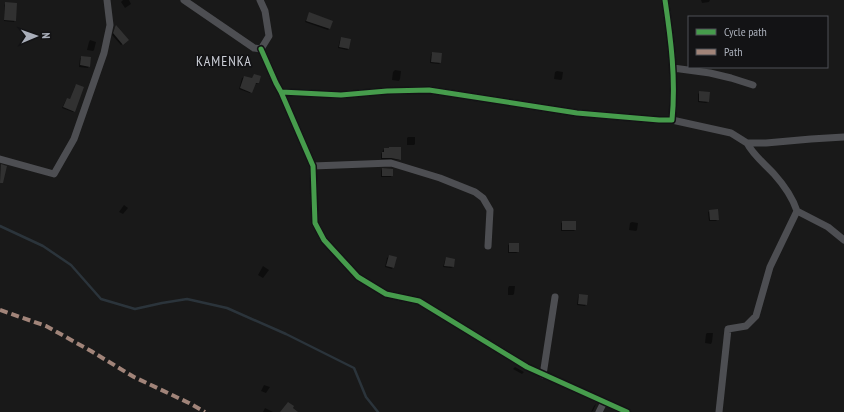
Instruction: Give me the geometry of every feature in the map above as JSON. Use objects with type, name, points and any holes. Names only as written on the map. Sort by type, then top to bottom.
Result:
[{"type":"street","points":[[0,159],[54,174],[74,139],[104,53],[110,25],[107,0]]},
{"type":"street","points":[[184,0],[254,48],[261,49]]},
{"type":"street","points":[[260,0],[265,11],[269,36],[261,49]]},
{"type":"street","points":[[665,0],[673,68],[672,120]]},
{"type":"street","points":[[261,49],[312,166],[315,223],[324,240],[358,277],[386,294],[419,301],[527,367],[627,412]]},
{"type":"street","points":[[673,68],[710,73],[753,85]]},
{"type":"street","points":[[281,92],[341,95],[387,91],[429,90],[577,113],[672,120],[731,133],[747,143],[751,150],[775,176],[798,211],[828,227],[844,240]]},
{"type":"street","points":[[747,143],[844,137]]},
{"type":"street","points":[[312,166],[392,163],[440,178],[475,192],[482,198],[490,210],[488,246]]},
{"type":"street","points":[[719,412],[728,329],[746,326],[756,316],[770,267],[798,211]]},
{"type":"street","points":[[543,375],[555,297]]},
{"type":"street","points":[[599,412],[604,402]]},
{"type":"building","points":[[5,2],[17,3],[16,21],[4,20]]},
{"type":"building","points":[[309,12],[333,21],[330,29],[306,21]]},
{"type":"building","points":[[116,25],[129,40],[123,45],[113,33]]},
{"type":"building","points":[[341,37],[351,39],[349,49],[339,47]]},
{"type":"building","points":[[432,52],[442,53],[441,63],[431,62]]},
{"type":"building","points":[[81,56],[91,57],[90,67],[80,65]]},
{"type":"building","points":[[254,74],[261,76],[259,83],[256,83],[252,93],[240,88],[244,76],[252,78]]},
{"type":"building","points":[[76,84],[84,87],[75,112],[63,107],[67,98],[70,99]]},
{"type":"building","points":[[699,91],[710,92],[709,102],[699,101]]},
{"type":"building","points":[[401,147],[401,160],[382,158],[384,148]]},
{"type":"building","points":[[1,164],[7,166],[3,183],[0,183]]},
{"type":"building","points":[[382,168],[393,169],[393,176],[382,176]]},
{"type":"building","points":[[718,209],[719,220],[710,220],[709,210]]},
{"type":"building","points":[[562,221],[576,221],[576,230],[562,230]]},
{"type":"building","points":[[509,243],[519,243],[519,252],[509,252]]},
{"type":"building","points":[[389,255],[397,257],[394,268],[386,266]]},
{"type":"building","points":[[446,257],[455,259],[454,267],[444,266]]},
{"type":"building","points":[[579,294],[588,295],[587,305],[578,304]]},
{"type":"building","points":[[288,402],[294,406],[293,408],[298,412],[280,412]]},
{"type":"waterway","points":[[0,226],[43,246],[71,265],[101,299],[135,309],[187,299],[227,308],[286,334],[354,368],[366,397],[378,412]]},
{"type":"marked path","points":[[0,310],[46,326],[134,377],[205,412]]},
{"type":"cycle path","points":[[261,49],[281,92],[341,95],[387,91],[429,90],[577,113],[672,120],[673,75],[665,0]]},
{"type":"cycle path","points":[[281,92],[313,166],[315,223],[324,240],[358,277],[386,294],[419,301],[527,367],[627,412]]},
{"type":"district","name":"KAMENKA","points":[[224,61]]}]
